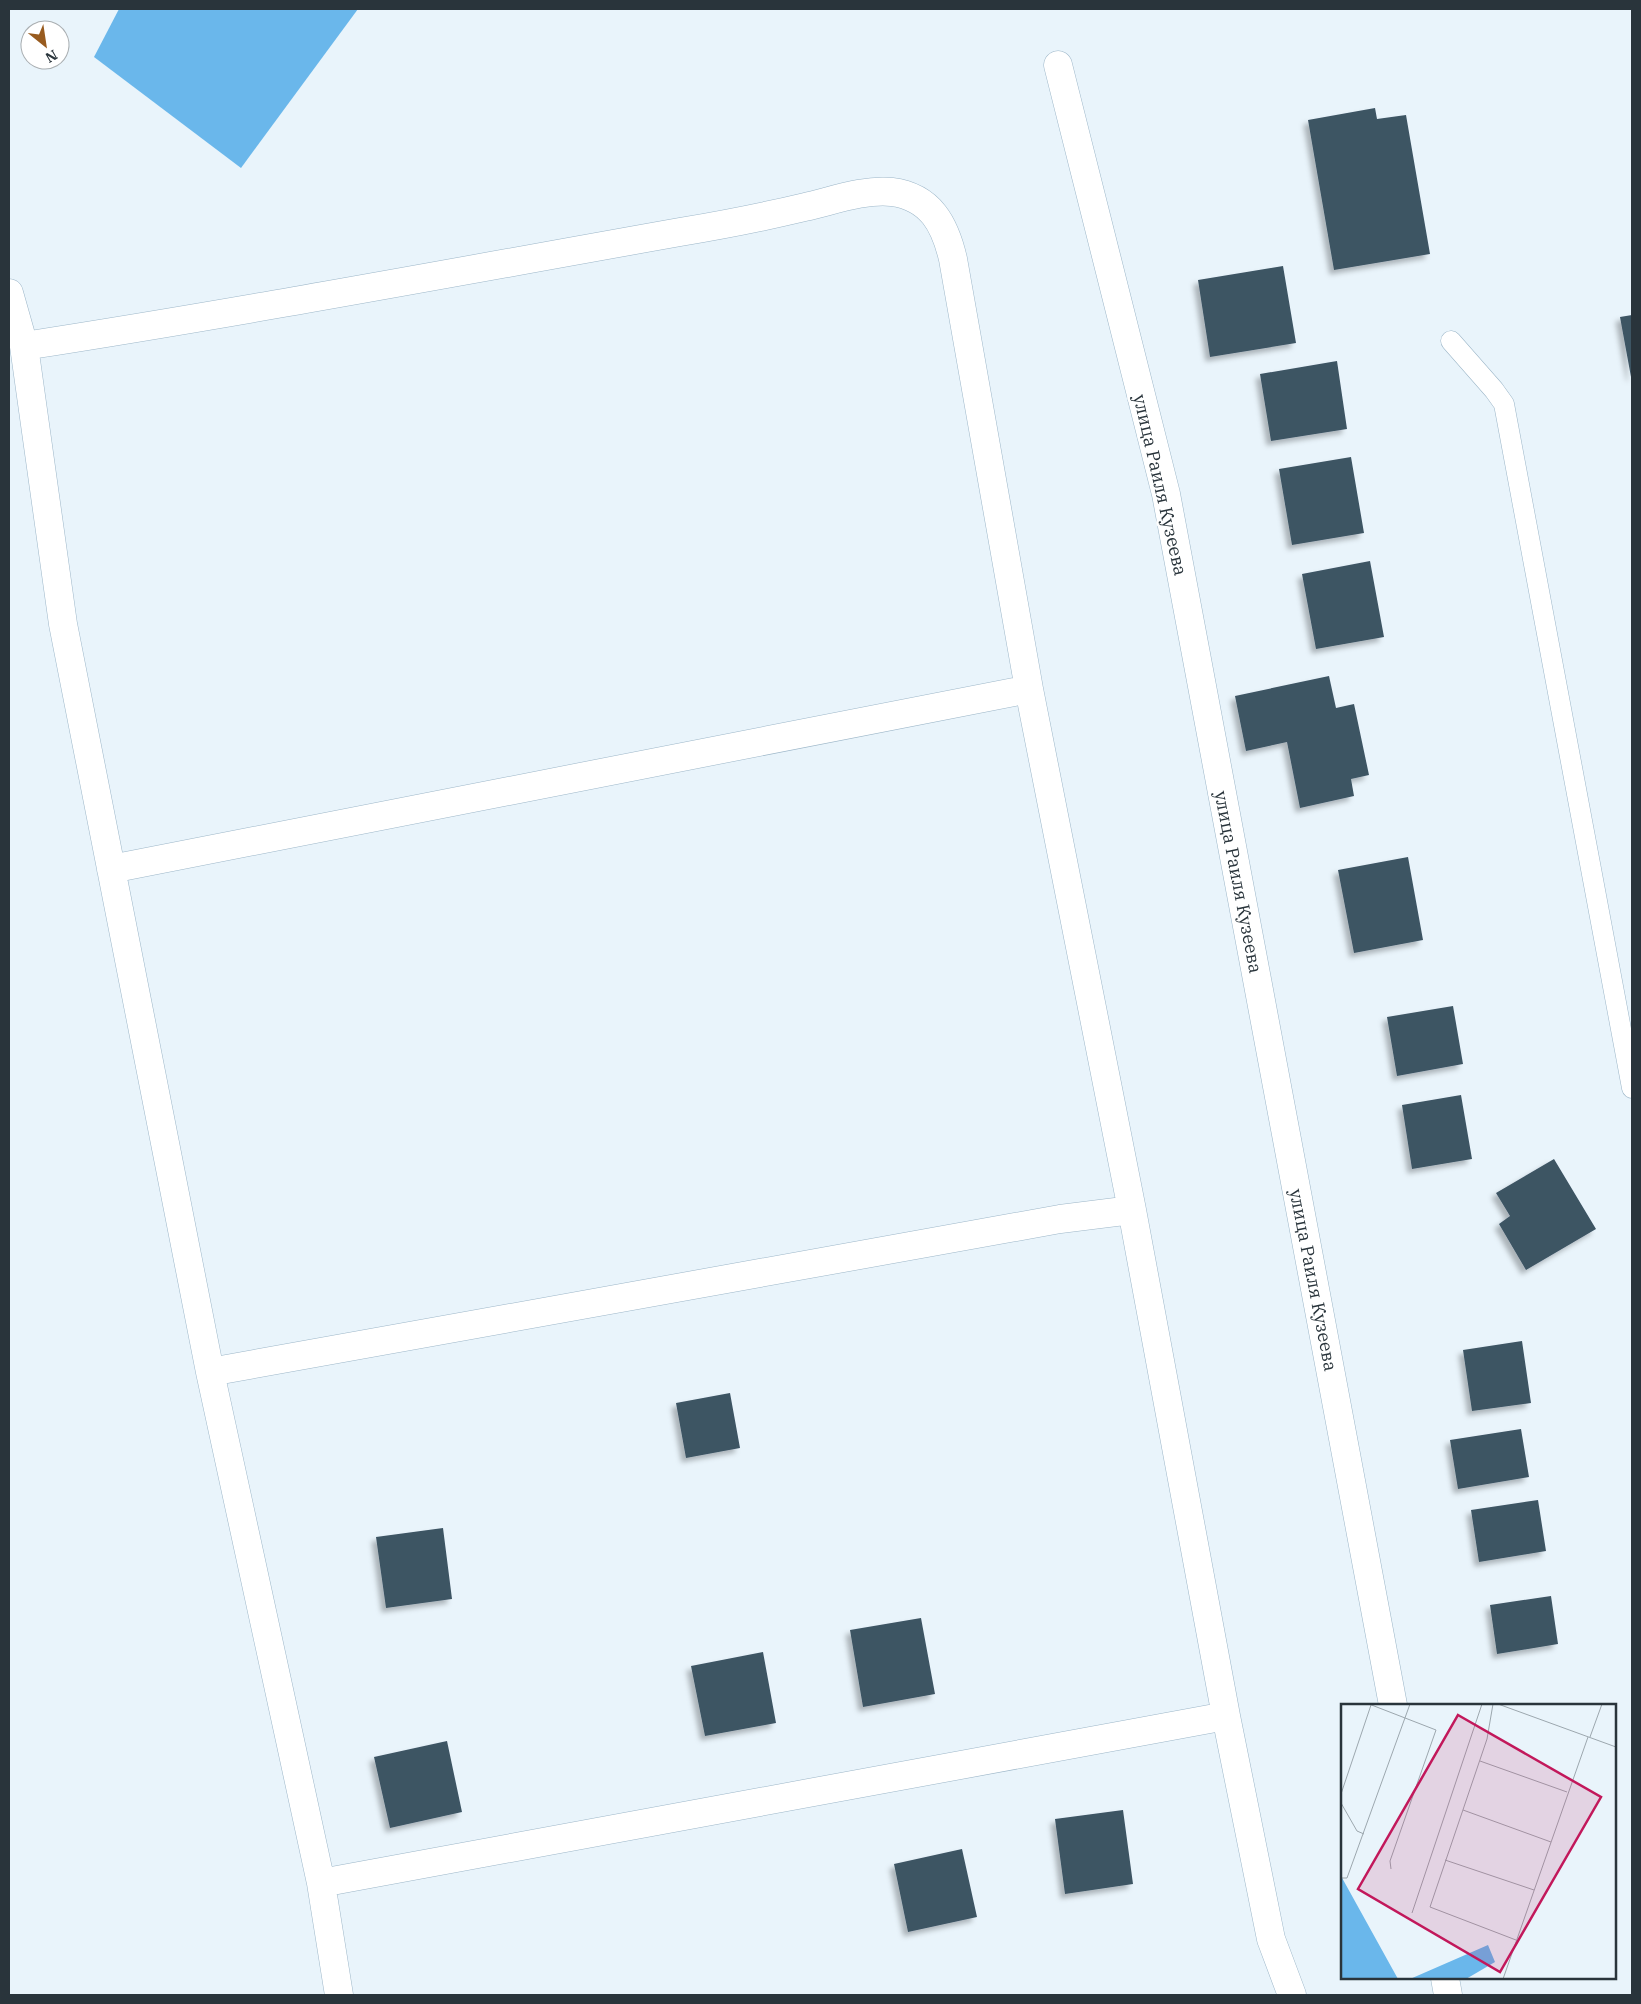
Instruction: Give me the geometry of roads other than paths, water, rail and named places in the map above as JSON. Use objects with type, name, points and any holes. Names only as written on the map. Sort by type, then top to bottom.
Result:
[{"type":"street","name":"улица Раиля Кузеева","points":[[1058,65],[1166,494],[1393,1704]]},
{"type":"street","points":[[24,346],[154,326],[752,220],[863,194],[891,192],[914,197],[928,207],[948,238],[954,259],[1029,689],[1132,1210],[1226,1716],[1271,1939],[1292,1995]]},
{"type":"street","points":[[9,292],[24,346],[63,624],[210,1372],[321,1882],[339,1995]]},
{"type":"street","points":[[111,869],[1029,689]]},
{"type":"street","points":[[210,1372],[1060,1219],[1132,1210]]},
{"type":"street","points":[[321,1882],[1226,1716]]},
{"type":"street","points":[[1445,1979],[1448,1995]]},
{"type":"lane","points":[[1451,341],[1504,404],[1632,1088]]}]
